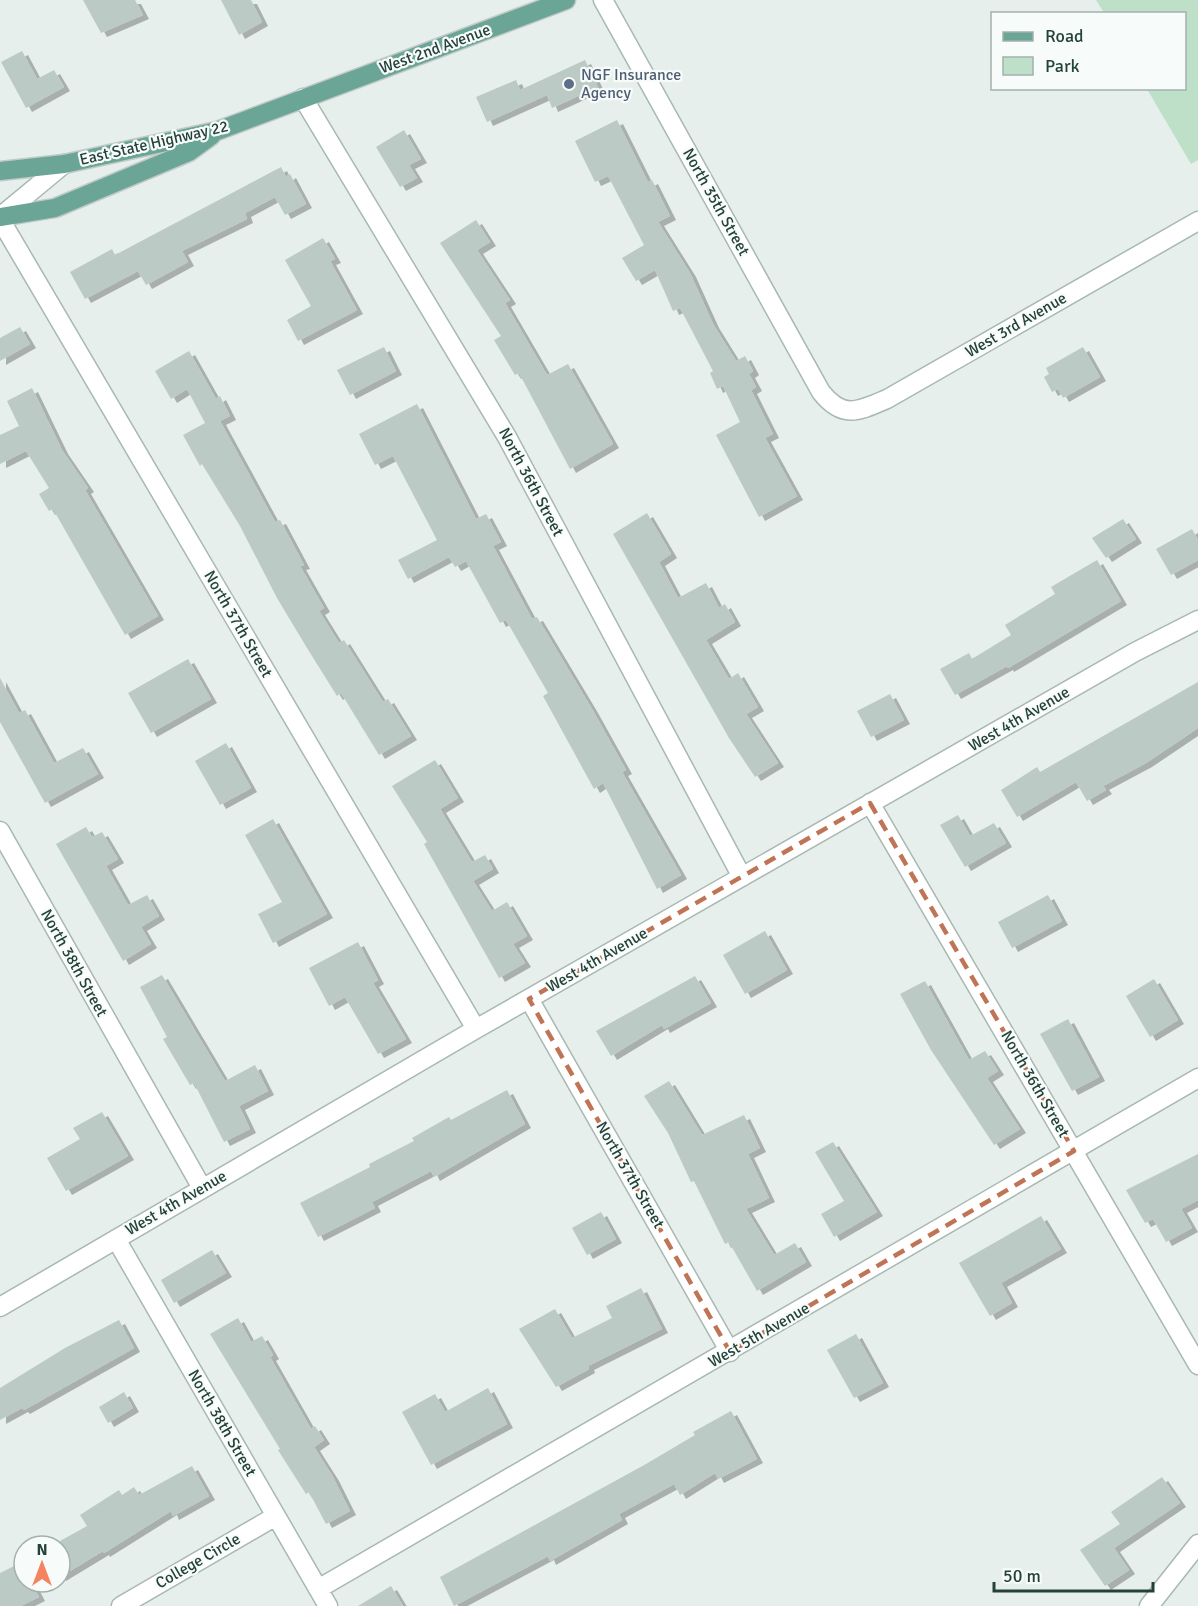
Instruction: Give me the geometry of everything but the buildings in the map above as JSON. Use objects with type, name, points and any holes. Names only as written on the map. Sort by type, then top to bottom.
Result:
[{"type":"main road","name":"West 2nd Avenue","points":[[303,98],[566,0]]},
{"type":"main road","name":"East State Highway 22","points":[[0,171],[64,164],[217,131],[303,98]]},
{"type":"main road","points":[[0,218],[55,208],[189,152],[217,131]]},
{"type":"street","name":"North 35th Street","points":[[603,0],[830,403]]},
{"type":"street","name":"North 36th Street","points":[[303,98],[507,437],[742,876]]},
{"type":"street","points":[[0,218],[64,164]]},
{"type":"street","name":"North 37th Street","points":[[0,218],[476,1029]]},
{"type":"street","name":"West 3rd Avenue","points":[[830,403],[846,411],[859,411],[887,399],[1198,220]]},
{"type":"street","name":"West 4th Avenue","points":[[0,1307],[742,876],[1135,652],[1198,620]]},
{"type":"street","name":"North 36th Street","points":[[870,803],[1198,1365]]},
{"type":"street","name":"North 38th Street","points":[[0,831],[202,1188]]},
{"type":"street","name":"North 37th Street","points":[[529,999],[730,1352]]},
{"type":"street","name":"West 5th Avenue","points":[[318,1590],[1198,1078]]},
{"type":"street","name":"North 38th Street","points":[[116,1239],[328,1606]]},
{"type":"street","name":"College Circle","points":[[121,1606],[276,1516]]},
{"type":"street","points":[[1149,1606],[1198,1544]]},
{"type":"highlighted area","points":[[870,803],[1074,1151],[730,1352],[529,999]]},
{"type":"green space","points":[[1096,0],[1198,0],[1198,160],[1191,164],[1148,90],[1186,90],[1186,12],[1103,12]]},
{"type":"place","name":"NGF Insurance Agency","points":[[569,84]]}]
